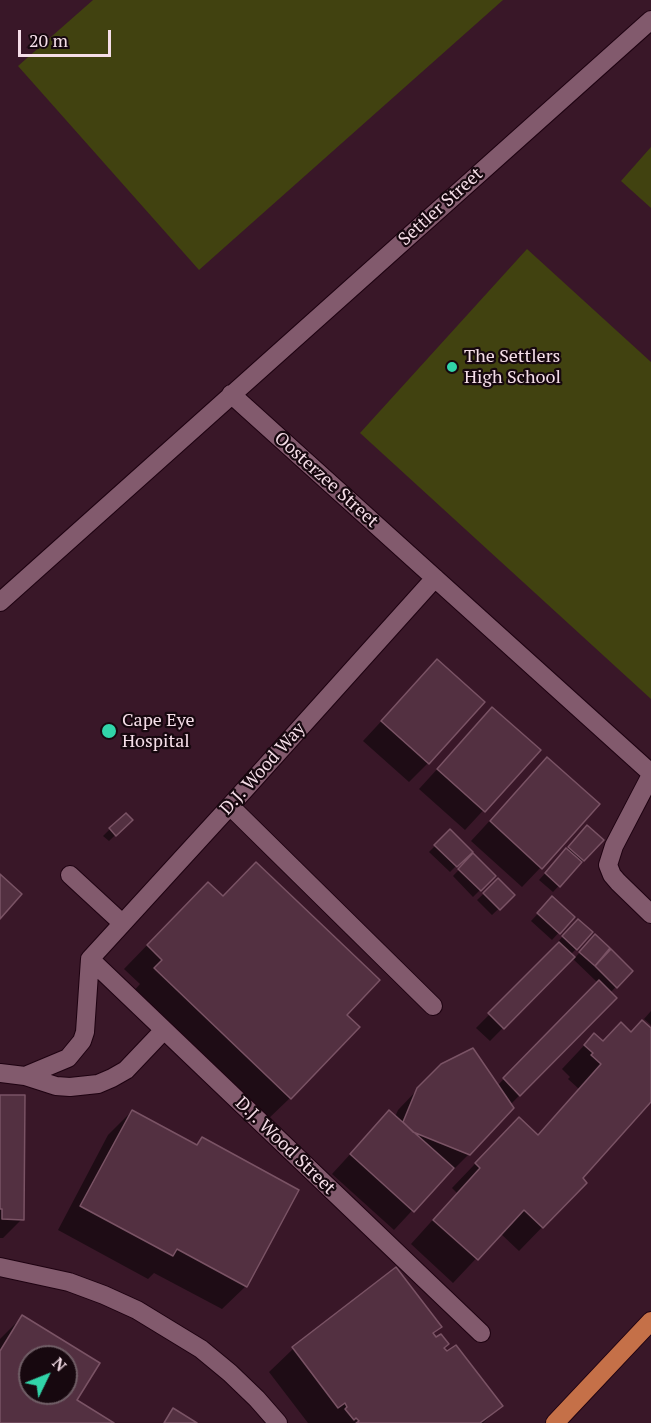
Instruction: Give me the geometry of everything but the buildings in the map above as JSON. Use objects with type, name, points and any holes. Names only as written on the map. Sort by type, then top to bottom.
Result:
[{"type":"main road","points":[[555,1423],[651,1321]]},
{"type":"street","name":"Settler Street","points":[[231,394],[651,20]]},
{"type":"street","name":"Oosterzee Street","points":[[231,394],[651,774]]},
{"type":"street","points":[[0,602],[231,394]]},
{"type":"street","name":"D.J. Wood Way","points":[[90,959],[435,578]]},
{"type":"street","points":[[651,774],[614,846],[608,864],[612,875],[618,882],[651,914]]},
{"type":"street","points":[[230,806],[433,1005]]},
{"type":"street","points":[[70,875],[122,923]]},
{"type":"street","points":[[25,1076],[68,1058],[77,1050],[85,1032],[90,959]]},
{"type":"street","name":"D.J. Wood Street","points":[[90,959],[481,1333]]},
{"type":"street","points":[[0,1073],[25,1076],[56,1086],[84,1087],[98,1084],[126,1070],[164,1030]]},
{"type":"street","points":[[0,1267],[69,1282],[104,1294],[170,1328],[201,1349],[230,1373],[278,1423]]},
{"type":"shaded area","points":[[93,0],[503,0],[199,270],[18,66]]},
{"type":"shaded area","points":[[651,147],[651,208],[621,181]]},
{"type":"shaded area","points":[[527,249],[651,362],[651,699],[360,433]]},
{"type":"place","name":"The Settlers High School","points":[[452,367]]},
{"type":"place","name":"Cape Eye Hospital","points":[[109,731]]}]
